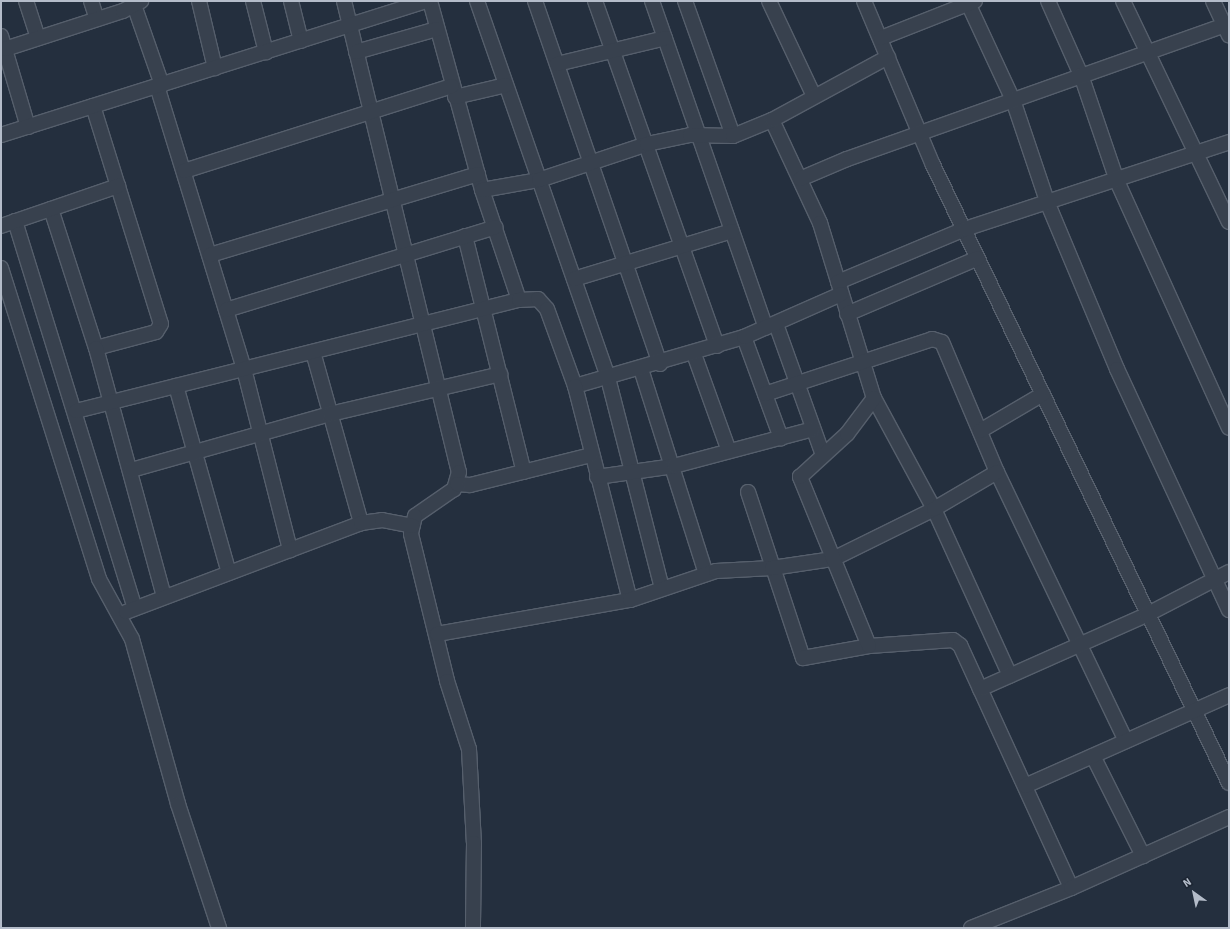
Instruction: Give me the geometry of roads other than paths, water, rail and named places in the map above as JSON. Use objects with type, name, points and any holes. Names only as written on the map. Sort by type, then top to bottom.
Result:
[{"type":"street","points":[[26,1],[38,38]]},
{"type":"street","points":[[91,1],[97,19]]},
{"type":"street","points":[[199,1],[214,68]]},
{"type":"street","points":[[253,1],[266,52]]},
{"type":"street","points":[[291,1],[301,41]]},
{"type":"street","points":[[344,1],[392,199],[420,325],[458,472],[457,484]]},
{"type":"street","points":[[1,135],[428,1],[482,190],[519,300]]},
{"type":"street","points":[[477,1],[608,378],[634,471],[662,588]]},
{"type":"street","points":[[535,1],[660,364]]},
{"type":"street","points":[[595,1],[647,144],[717,346]]},
{"type":"street","points":[[652,1],[732,231],[796,383],[823,455]]},
{"type":"street","points":[[685,1],[733,136]]},
{"type":"street","points":[[769,1],[814,96]]},
{"type":"street","points":[[864,1],[921,134],[978,258],[1146,615],[1228,780]]},
{"type":"street","points":[[1048,1],[1081,75],[1117,181],[1229,428]]},
{"type":"street","points":[[1123,1],[1195,154],[1229,222]]},
{"type":"street","points":[[800,179],[847,159],[921,134],[1146,51],[1227,28],[1213,1]]},
{"type":"street","points":[[881,38],[970,2],[1013,100],[1048,204],[1118,369],[1229,610]]},
{"type":"street","points":[[28,127],[3,42],[38,38],[97,19],[138,3],[184,171],[244,369],[290,550]]},
{"type":"street","points":[[356,52],[437,29]]},
{"type":"street","points":[[557,64],[665,38]]},
{"type":"street","points":[[482,190],[539,180],[592,164],[647,144],[699,135],[733,136],[772,120],[888,57]]},
{"type":"street","points":[[184,171],[371,111],[454,91],[506,84]]},
{"type":"street","points":[[93,106],[161,324],[156,332],[96,348]]},
{"type":"street","points":[[772,120],[820,223],[874,398],[934,509],[1010,676]]},
{"type":"street","points":[[575,386],[660,364],[744,337],[771,326],[839,288],[965,229],[1048,204],[1229,142]]},
{"type":"street","points":[[210,255],[478,174]]},
{"type":"street","points":[[1,226],[118,186]]},
{"type":"street","points":[[51,209],[96,348],[132,470],[164,597]]},
{"type":"street","points":[[15,221],[76,411],[135,608]]},
{"type":"street","points":[[226,310],[494,227]]},
{"type":"street","points":[[574,279],[732,231]]},
{"type":"street","points":[[465,236],[524,472]]},
{"type":"street","points":[[847,314],[978,258]]},
{"type":"street","points":[[1,268],[100,578],[132,639],[178,804],[219,928]]},
{"type":"street","points":[[76,411],[519,300],[538,299],[547,309],[575,386],[630,600]]},
{"type":"street","points":[[744,337],[781,438]]},
{"type":"street","points":[[765,394],[862,361],[938,340],[945,348],[997,472],[1126,741]]},
{"type":"street","points":[[313,352],[361,523]]},
{"type":"street","points":[[694,354],[729,451]]},
{"type":"street","points":[[641,369],[674,466],[706,574]]},
{"type":"street","points":[[132,470],[330,414],[500,374]]},
{"type":"street","points":[[176,386],[193,453],[229,572]]},
{"type":"street","points":[[980,431],[1043,394]]},
{"type":"street","points":[[868,646],[800,477],[847,434],[874,398]]},
{"type":"street","points":[[598,477],[674,466],[813,429]]},
{"type":"street","points":[[473,928],[472,768],[411,534],[412,526],[422,510],[457,484],[470,485],[592,455]]},
{"type":"street","points":[[437,634],[630,600],[706,574],[772,568],[833,559],[934,509],[997,472]]},
{"type":"street","points":[[748,492],[803,658],[868,646],[956,642],[980,689],[1071,888]]},
{"type":"street","points":[[120,614],[361,523],[382,520],[412,526]]},
{"type":"street","points":[[980,689],[1080,646],[1146,615],[1229,572]]},
{"type":"street","points":[[1025,786],[1229,695]]},
{"type":"street","points":[[1093,756],[1143,856]]},
{"type":"street","points":[[971,928],[1071,888],[1229,817]]}]
